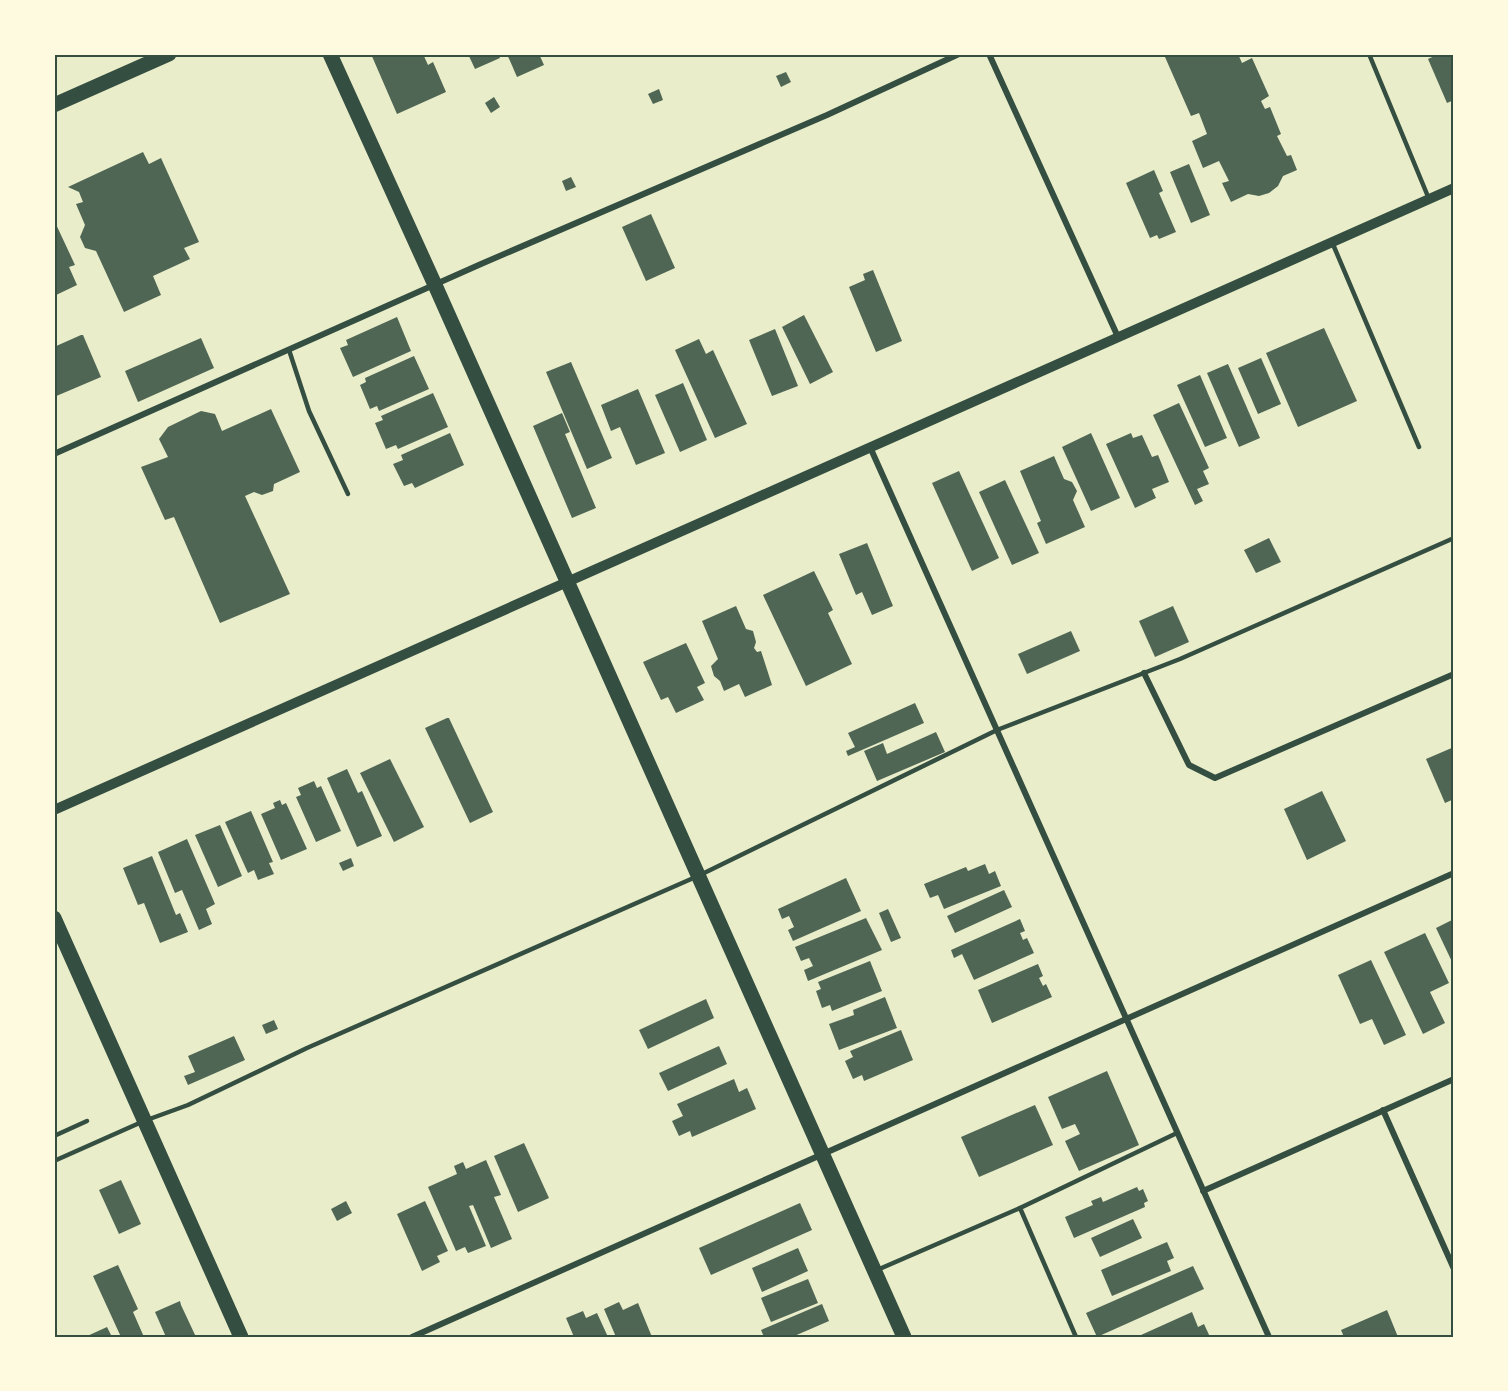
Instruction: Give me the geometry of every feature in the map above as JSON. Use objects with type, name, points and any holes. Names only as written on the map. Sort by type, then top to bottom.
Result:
[{"type":"main road","points":[[54,105],[169,54]]},
{"type":"main road","points":[[330,54],[904,1337]]},
{"type":"main road","points":[[54,918],[241,1337]]},
{"type":"street","points":[[54,454],[827,115],[959,54]]},
{"type":"street","points":[[989,54],[1118,337]]},
{"type":"street","points":[[54,810],[1454,188]]},
{"type":"street","points":[[870,447],[1269,1337]]},
{"type":"street","points":[[1144,673],[1189,765],[1215,778],[1454,674]]},
{"type":"street","points":[[412,1337],[1454,873]]},
{"type":"street","points":[[1203,1191],[1454,1079]]},
{"type":"street","points":[[1383,1110],[1454,1269]]},
{"type":"lane","points":[[1369,54],[1429,199]]},
{"type":"lane","points":[[1332,242],[1419,447]]},
{"type":"lane","points":[[289,350],[309,411],[348,494]]},
{"type":"lane","points":[[54,1161],[144,1121],[188,1106],[307,1048],[698,876],[997,730],[1180,659],[1454,538]]},
{"type":"lane","points":[[54,1136],[87,1121]]},
{"type":"lane","points":[[875,1271],[1020,1208],[1177,1132]]},
{"type":"lane","points":[[1020,1208],[1076,1337]]},
{"type":"building","points":[[371,54],[423,54],[428,65],[433,62],[446,92],[397,114]]},
{"type":"building","points":[[468,54],[498,54],[500,58],[475,69]]},
{"type":"building","points":[[507,54],[539,54],[544,65],[517,77]]},
{"type":"building","points":[[1171,54],[1238,54],[1242,63],[1252,58],[1269,96],[1261,101],[1265,109],[1270,107],[1281,134],[1277,136],[1287,156],[1291,155],[1297,170],[1283,176],[1278,186],[1269,193],[1259,196],[1248,194],[1231,202],[1222,183],[1229,181],[1219,161],[1203,168],[1192,141],[1207,134],[1199,113],[1191,116],[1165,57]]},
{"type":"building","points":[[1439,54],[1454,54],[1454,100],[1447,103],[1428,59]]},
{"type":"building","points":[[786,72],[791,82],[781,87],[776,76]]},
{"type":"building","points":[[659,89],[663,100],[653,104],[648,94]]},
{"type":"building","points":[[494,97],[500,107],[491,113],[485,103]]},
{"type":"building","points":[[143,152],[149,164],[161,158],[199,242],[184,248],[190,259],[153,276],[161,295],[124,312],[96,251],[85,248],[80,237],[85,225],[76,204],[83,202],[79,192],[68,187]]},
{"type":"building","points":[[1189,164],[1210,215],[1191,223],[1170,172]]},
{"type":"building","points":[[1154,170],[1163,191],[1159,193],[1176,232],[1159,239],[1157,235],[1150,238],[1126,183]]},
{"type":"building","points":[[571,177],[576,187],[566,191],[562,181]]},
{"type":"building","points":[[651,214],[675,268],[646,281],[622,227]]},
{"type":"building","points":[[54,220],[75,265],[69,267],[77,285],[54,296]]},
{"type":"building","points":[[873,270],[902,341],[876,352],[849,287],[865,280],[863,274]]},
{"type":"building","points":[[804,315],[833,372],[810,384],[782,327]]},
{"type":"building","points":[[397,317],[411,351],[353,377],[340,348],[348,345],[346,340]]},
{"type":"building","points":[[1324,328],[1357,401],[1298,427],[1266,353]]},
{"type":"building","points":[[775,329],[798,386],[772,396],[749,340]]},
{"type":"building","points":[[83,335],[101,377],[54,397],[54,347]]},
{"type":"building","points":[[201,338],[214,368],[138,402],[125,371]]},
{"type":"building","points":[[699,339],[706,354],[713,350],[747,424],[715,438],[675,350]]},
{"type":"building","points":[[414,356],[429,389],[379,411],[377,406],[370,409],[360,385],[366,382],[365,378]]},
{"type":"building","points":[[1261,358],[1281,404],[1258,414],[1238,368]]},
{"type":"building","points":[[571,362],[612,458],[587,469],[546,372]]},
{"type":"building","points":[[1228,364],[1260,438],[1239,447],[1207,373]]},
{"type":"building","points":[[1200,375],[1227,438],[1205,447],[1177,385]]},
{"type":"building","points":[[683,383],[707,440],[680,452],[655,395]]},
{"type":"building","points":[[638,389],[665,453],[636,465],[620,427],[611,431],[601,405]]},
{"type":"building","points":[[433,393],[448,427],[398,449],[396,445],[386,449],[375,423],[383,420],[381,416]]},
{"type":"building","points":[[1179,403],[1209,468],[1203,471],[1209,484],[1197,489],[1203,501],[1195,505],[1153,415]]},
{"type":"building","points":[[271,409],[300,472],[274,484],[273,491],[262,495],[254,492],[245,496],[290,594],[220,623],[174,517],[165,520],[141,467],[168,457],[159,439],[168,427],[201,411],[215,414],[222,431]]},
{"type":"building","points":[[562,413],[570,432],[565,434],[596,508],[572,518],[533,426]]},
{"type":"building","points":[[450,433],[464,465],[415,488],[412,483],[404,486],[393,464],[403,460],[401,455]]},
{"type":"building","points":[[1091,433],[1120,498],[1091,511],[1062,447]]},
{"type":"building","points":[[1131,433],[1133,438],[1142,435],[1152,457],[1158,455],[1169,482],[1152,489],[1156,498],[1135,508],[1106,444]]},
{"type":"building","points":[[1054,456],[1064,479],[1072,482],[1077,491],[1073,500],[1085,527],[1046,544],[1037,523],[1041,521],[1020,471]]},
{"type":"building","points":[[959,471],[999,558],[972,571],[932,483]]},
{"type":"building","points":[[1005,480],[1039,553],[1012,565],[979,492]]},
{"type":"building","points":[[1269,538],[1281,562],[1256,573],[1244,550]]},
{"type":"building","points":[[867,543],[893,606],[872,615],[862,592],[856,595],[839,554]]},
{"type":"building","points":[[814,571],[833,610],[828,613],[852,664],[806,686],[763,595]]},
{"type":"building","points":[[736,606],[746,629],[753,631],[756,642],[754,648],[757,652],[761,651],[772,685],[745,697],[739,684],[724,691],[720,681],[714,676],[711,666],[718,659],[702,621]]},
{"type":"building","points":[[1173,606],[1189,642],[1155,657],[1139,621]]},
{"type":"building","points":[[1071,631],[1080,651],[1027,674],[1018,654]]},
{"type":"building","points":[[686,643],[705,683],[697,687],[704,700],[676,713],[668,697],[661,700],[643,662]]},
{"type":"building","points":[[915,703],[924,723],[848,756],[846,751],[855,747],[848,733]]},
{"type":"building","points":[[447,718],[493,812],[470,823],[425,728]]},
{"type":"building","points":[[936,732],[945,752],[877,781],[864,751],[883,743],[887,754]]},
{"type":"building","points":[[1454,747],[1454,799],[1445,803],[1426,759]]},
{"type":"building","points":[[390,759],[424,827],[394,842],[360,773]]},
{"type":"building","points":[[347,769],[358,793],[362,791],[382,836],[357,847],[327,778]]},
{"type":"building","points":[[314,781],[317,788],[321,786],[341,831],[316,842],[296,797],[301,795],[298,788]]},
{"type":"building","points":[[1322,791],[1346,841],[1307,860],[1284,809]]},
{"type":"building","points":[[280,800],[282,805],[286,803],[307,849],[281,860],[261,814],[275,808],[273,803]]},
{"type":"building","points":[[251,811],[273,862],[269,863],[274,874],[258,880],[254,870],[248,873],[225,822]]},
{"type":"building","points":[[220,825],[242,876],[218,887],[195,835]]},
{"type":"building","points":[[187,839],[215,904],[206,909],[212,924],[199,930],[182,890],[175,893],[158,852]]},
{"type":"building","points":[[152,856],[176,915],[180,913],[188,932],[160,943],[144,903],[138,905],[123,868]]},
{"type":"building","points":[[351,858],[354,866],[343,871],[339,863]]},
{"type":"building","points":[[985,864],[989,874],[995,871],[1001,886],[944,909],[938,895],[930,898],[924,884],[966,867],[968,871]]},
{"type":"building","points":[[846,878],[861,911],[793,941],[788,930],[794,927],[789,916],[782,919],[778,909]]},
{"type":"building","points":[[1004,890],[1012,907],[955,933],[947,916]]},
{"type":"building","points":[[888,909],[901,938],[891,942],[879,913]]},
{"type":"building","points":[[866,918],[882,950],[808,981],[804,970],[813,966],[809,958],[801,961],[795,947]]},
{"type":"building","points":[[1020,919],[1025,931],[1020,933],[1023,940],[1027,938],[1034,953],[974,980],[962,954],[954,958],[951,950]]},
{"type":"building","points":[[1454,919],[1454,966],[1436,928]]},
{"type":"building","points":[[1425,933],[1449,983],[1430,992],[1445,1023],[1423,1034],[1384,952]]},
{"type":"building","points":[[1371,960],[1406,1035],[1384,1045],[1372,1019],[1360,1024],[1338,975]]},
{"type":"building","points":[[870,961],[882,991],[832,1011],[830,1005],[822,1008],[816,991],[821,989],[818,982]]},
{"type":"building","points":[[1038,964],[1043,976],[1039,978],[1043,986],[1046,984],[1052,997],[992,1023],[978,990]]},
{"type":"building","points":[[885,997],[897,1028],[839,1050],[829,1024],[854,1015],[853,1010]]},
{"type":"building","points":[[706,999],[714,1018],[648,1049],[639,1030]]},
{"type":"building","points":[[274,1020],[278,1029],[266,1034],[262,1025]]},
{"type":"building","points":[[901,1030],[913,1060],[864,1081],[862,1075],[853,1079],[845,1061],[853,1057],[850,1051]]},
{"type":"building","points":[[234,1036],[245,1060],[188,1085],[184,1076],[195,1072],[188,1056]]},
{"type":"building","points":[[719,1046],[727,1064],[668,1091],[659,1073]]},
{"type":"building","points":[[1107,1071],[1139,1145],[1079,1171],[1065,1141],[1080,1134],[1075,1124],[1062,1129],[1048,1097]]},
{"type":"building","points":[[734,1079],[739,1092],[747,1088],[756,1109],[692,1137],[690,1131],[679,1136],[672,1121],[683,1116],[677,1104]]},
{"type":"building","points":[[1035,1105],[1053,1145],[979,1177],[961,1137]]},
{"type":"building","points":[[524,1143],[549,1198],[518,1212],[494,1156]]},
{"type":"building","points":[[486,1160],[501,1195],[494,1197],[512,1239],[491,1248],[473,1205],[469,1206],[486,1246],[468,1253],[465,1247],[456,1251],[428,1187],[457,1174],[454,1166],[463,1162],[466,1169]]},
{"type":"building","points":[[121,1180],[141,1224],[119,1234],[99,1190]]},
{"type":"building","points":[[1137,1187],[1139,1191],[1143,1189],[1148,1201],[1144,1203],[1145,1207],[1074,1238],[1065,1217],[1093,1205],[1091,1201],[1101,1197],[1103,1202]]},
{"type":"building","points":[[346,1201],[352,1213],[337,1221],[331,1209]]},
{"type":"building","points":[[425,1201],[448,1251],[437,1256],[440,1262],[422,1271],[397,1214]]},
{"type":"building","points":[[800,1203],[812,1230],[711,1275],[699,1248]]},
{"type":"building","points":[[1133,1219],[1142,1238],[1100,1257],[1091,1238]]},
{"type":"building","points":[[1167,1242],[1174,1258],[1167,1261],[1171,1271],[1112,1296],[1101,1270]]},
{"type":"building","points":[[798,1248],[808,1271],[762,1292],[752,1268]]},
{"type":"building","points":[[118,1265],[138,1309],[133,1312],[144,1337],[121,1337],[93,1276]]},
{"type":"building","points":[[1193,1266],[1204,1289],[1097,1337],[1086,1313]]},
{"type":"building","points":[[808,1279],[818,1303],[771,1322],[761,1298]]},
{"type":"building","points":[[180,1301],[196,1337],[166,1337],[155,1312]]},
{"type":"building","points":[[619,1302],[623,1310],[638,1303],[652,1337],[616,1337],[604,1309]]},
{"type":"building","points":[[822,1304],[829,1321],[792,1337],[764,1337],[761,1330]]},
{"type":"building","points":[[1387,1310],[1398,1337],[1344,1337],[1341,1330]]},
{"type":"building","points":[[583,1311],[586,1318],[597,1313],[608,1337],[574,1337],[566,1318]]},
{"type":"building","points":[[1192,1312],[1198,1327],[1204,1324],[1210,1337],[1142,1337],[1141,1335]]},
{"type":"building","points":[[107,1327],[112,1337],[85,1337]]}]
